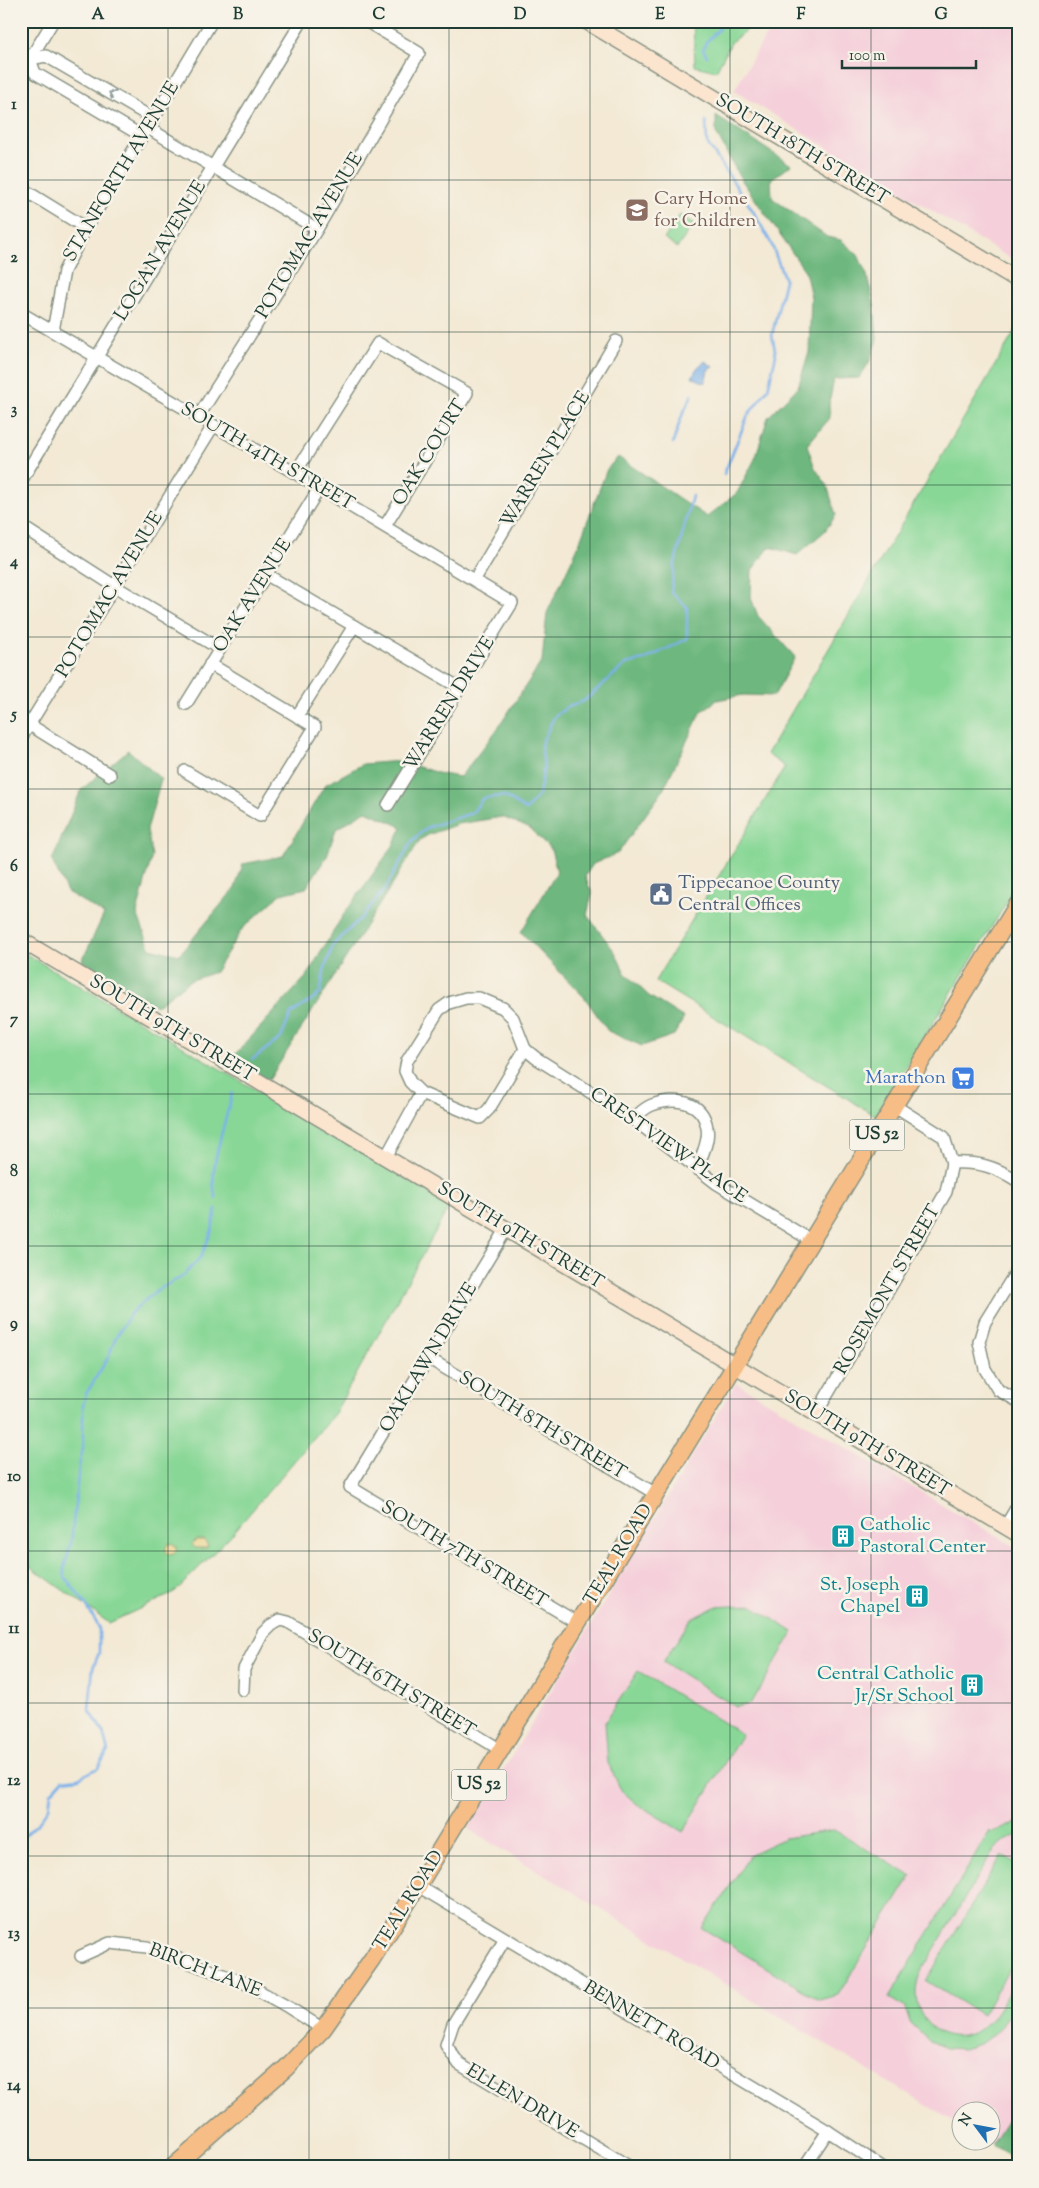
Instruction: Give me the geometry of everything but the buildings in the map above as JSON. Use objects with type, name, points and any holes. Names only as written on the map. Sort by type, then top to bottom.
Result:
[{"type":"main road","name":"TEAL ROAD","points":[[174,2167],[286,2068],[323,2028],[348,1995],[418,1886],[735,1364],[1018,904]]},
{"type":"street","points":[[26,57],[53,21]]},
{"type":"street","name":"STANFORTH AVENUE","points":[[53,331],[64,271],[86,228],[212,21]]},
{"type":"street","name":"LOGAN AVENUE","points":[[21,481],[302,21]]},
{"type":"street","name":"POTOMAC AVENUE","points":[[198,417],[317,229],[420,54],[366,21]]},
{"type":"street","name":"SOUTH 18TH STREET","points":[[586,21],[1018,280]]},
{"type":"street","points":[[26,57],[46,56],[148,128]]},
{"type":"street","points":[[26,57],[35,73],[148,128],[317,229]]},
{"type":"street","points":[[21,188],[86,228]]},
{"type":"street","name":"SOUTH 14TH STREET","points":[[21,313],[475,579],[512,603]]},
{"type":"street","name":"WARREN PLACE","points":[[475,579],[616,341]]},
{"type":"street","name":"OAK COURT","points":[[295,473],[378,343],[467,393],[385,526]]},
{"type":"street","name":"POTOMAC AVENUE","points":[[21,738],[116,587],[212,426]]},
{"type":"street","name":"OAK AVENUE","points":[[186,704],[320,488]]},
{"type":"street","points":[[21,526],[116,587],[220,649]]},
{"type":"street","points":[[267,575],[460,688]]},
{"type":"street","name":"WARREN DRIVE","points":[[388,805],[512,603]]},
{"type":"street","points":[[297,716],[354,626]]},
{"type":"street","points":[[185,770],[260,816],[315,727],[210,664]]},
{"type":"street","points":[[30,726],[110,775]]},
{"type":"street","name":"SOUTH 9TH STREET","points":[[21,940],[1011,1530]]},
{"type":"street","points":[[466,998],[479,998],[503,1008],[513,1018],[525,1049],[489,1109],[480,1118],[421,1093],[410,1082],[405,1071],[407,1061],[439,1010],[449,1003],[466,998]]},
{"type":"street","name":"CRESTVIEW PLACE","points":[[525,1049],[633,1119],[716,1183],[812,1241]]},
{"type":"street","points":[[386,1157],[421,1093]]},
{"type":"street","points":[[633,1119],[652,1105],[683,1101],[691,1103],[705,1118],[708,1129],[697,1169]]},
{"type":"street","points":[[895,1106],[944,1138],[952,1163],[973,1163],[998,1168],[1018,1181]]},
{"type":"street","name":"ROSEMONT STREET","points":[[816,1414],[946,1192],[952,1163]]},
{"type":"street","name":"OAKLAWN DRIVE","points":[[350,1487],[507,1228]]},
{"type":"street","points":[[1018,1269],[985,1322],[979,1342],[985,1369],[998,1390],[1018,1402]]},
{"type":"street","name":"SOUTH 8TH STREET","points":[[428,1358],[656,1494]]},
{"type":"street","name":"SOUTH 7TH STREET","points":[[350,1487],[578,1623]]},
{"type":"street","points":[[1011,1530],[1018,1505]]},
{"type":"street","name":"SOUTH 6TH STREET","points":[[243,1690],[244,1669],[248,1657],[263,1633],[280,1620],[288,1622],[304,1631],[501,1750]]},
{"type":"street","name":"BENNETT ROAD","points":[[418,1886],[828,2131],[882,2167]]},
{"type":"street","name":"ELLEN DRIVE","points":[[505,1939],[453,2024],[446,2045],[459,2064],[630,2167]]},
{"type":"street","name":"BIRCH LANE","points":[[81,1956],[110,1943],[147,1947],[245,1983],[288,2006],[323,2028]]},
{"type":"street","points":[[804,2167],[828,2131]]},
{"type":"street","points":[[21,2161],[26,2167]]},
{"type":"shaded area","points":[[774,21],[1018,21],[1018,263],[734,91]]},
{"type":"shaded area","points":[[736,1383],[1018,1549],[1018,2160],[1001,2150],[1002,2100],[952,2100],[952,2121],[468,1829]]},
{"type":"green space","points":[[693,21],[752,21],[746,31],[732,41],[716,71],[695,66]]},
{"type":"green space","points":[[716,116],[791,165],[771,179],[772,198],[827,237],[841,240],[858,255],[867,275],[874,304],[877,339],[869,363],[859,378],[834,379],[829,404],[830,418],[807,445],[815,468],[827,485],[836,515],[825,531],[797,555],[770,547],[752,570],[751,598],[758,616],[795,657],[774,696],[743,695],[717,700],[701,712],[662,792],[618,853],[593,864],[585,876],[592,894],[587,915],[615,952],[625,973],[649,996],[684,1018],[674,1035],[642,1046],[608,1031],[585,998],[521,932],[557,872],[551,849],[529,828],[502,817],[458,824],[428,835],[420,840],[269,1080],[231,1059],[306,977],[342,917],[393,846],[402,827],[366,811],[336,829],[327,856],[306,888],[281,894],[242,929],[215,972],[189,981],[156,1006],[82,961],[104,914],[67,892],[52,861],[81,790],[128,750],[161,779],[147,830],[152,856],[137,913],[150,948],[179,955],[235,888],[243,864],[283,856],[325,785],[363,764],[400,761],[441,774],[460,777],[496,731],[542,661],[547,613],[577,549],[607,469],[618,457],[707,517],[737,493],[755,459],[768,417],[798,387],[809,352],[811,297],[805,271],[741,179],[716,133]]},
{"type":"green space","points":[[680,215],[694,224],[677,248],[664,239]]},
{"type":"green space","points":[[1018,326],[1018,884],[876,1116],[655,981],[785,767],[767,754]]},
{"type":"green space","points":[[21,951],[450,1205],[335,1413],[233,1533],[174,1593],[109,1623],[21,1560]]},
{"type":"green space","points":[[751,1605],[793,1632],[751,1704],[736,1707],[663,1662],[691,1619],[715,1607]]},
{"type":"green space","points":[[638,1671],[742,1734],[683,1832],[637,1804],[621,1790],[608,1763],[605,1722]]},
{"type":"green space","points":[[1018,1822],[1018,1835],[1001,1843],[991,1854],[921,1972],[916,1987],[917,2001],[921,2014],[929,2025],[939,2032],[952,2036],[965,2035],[980,2029],[986,2024],[997,2012],[1018,1975],[1018,2000],[1000,2029],[980,2044],[963,2049],[946,2048],[930,2041],[911,2023],[904,2007],[889,1998],[990,1831],[993,1833]]},
{"type":"green space","points":[[834,1830],[911,1876],[838,1995],[819,2000],[702,1928],[751,1854],[785,1838]]},
{"type":"green space","points":[[1002,1855],[1018,1864],[1018,1955],[982,2015],[926,1981]]},
{"type":"green space","points":[[1018,2104],[1018,2160],[1001,2150],[1002,2129]]},
{"type":"sand","points":[[196,1540],[204,1540],[208,1546],[206,1548],[195,1548],[192,1544]]},
{"type":"sand","points":[[171,1543],[177,1549],[171,1555],[165,1549]]},
{"type":"water","points":[[705,361],[713,367],[708,370],[705,383],[692,377],[697,368]]},
{"type":"waterway","points":[[707,56],[703,50],[706,42],[720,28],[718,21]]},
{"type":"waterway","points":[[706,122],[707,143],[753,211],[771,243],[785,280],[772,335],[776,355],[768,389],[748,415],[724,474]]},
{"type":"waterway","points":[[673,443],[681,418],[692,395]]},
{"type":"waterway","points":[[253,1059],[281,1038],[291,1014],[320,994],[324,971],[333,945],[362,917],[385,889],[412,841],[426,828],[472,813],[483,798],[504,796],[526,810],[539,795],[544,766],[541,745],[554,717],[566,708],[584,701],[626,664],[644,660],[687,639],[687,607],[671,592],[674,567],[692,496]]},
{"type":"waterway","points":[[216,1198],[214,1187],[215,1160],[232,1093]]},
{"type":"waterway","points":[[21,1839],[38,1823],[49,1808],[51,1793],[63,1780],[79,1778],[98,1768],[108,1751],[103,1732],[89,1709],[93,1668],[99,1653],[99,1627],[65,1577],[64,1568],[71,1543],[79,1466],[83,1449],[83,1406],[86,1394],[109,1356],[115,1339],[131,1313],[157,1290],[182,1277],[201,1257],[212,1230],[216,1209]]},
{"type":"place","name":"Cary Home for Children","points":[[637,210]]},
{"type":"place","name":"Tippecanoe County Central Offices","points":[[661,894]]},
{"type":"place","name":"Marathon","points":[[963,1078]]},
{"type":"place","name":"Catholic Pastoral Center","points":[[843,1536]]},
{"type":"place","name":"St. Joseph Chapel","points":[[917,1596]]},
{"type":"place","name":"Central Catholic Jr/Sr School","points":[[972,1685]]}]
